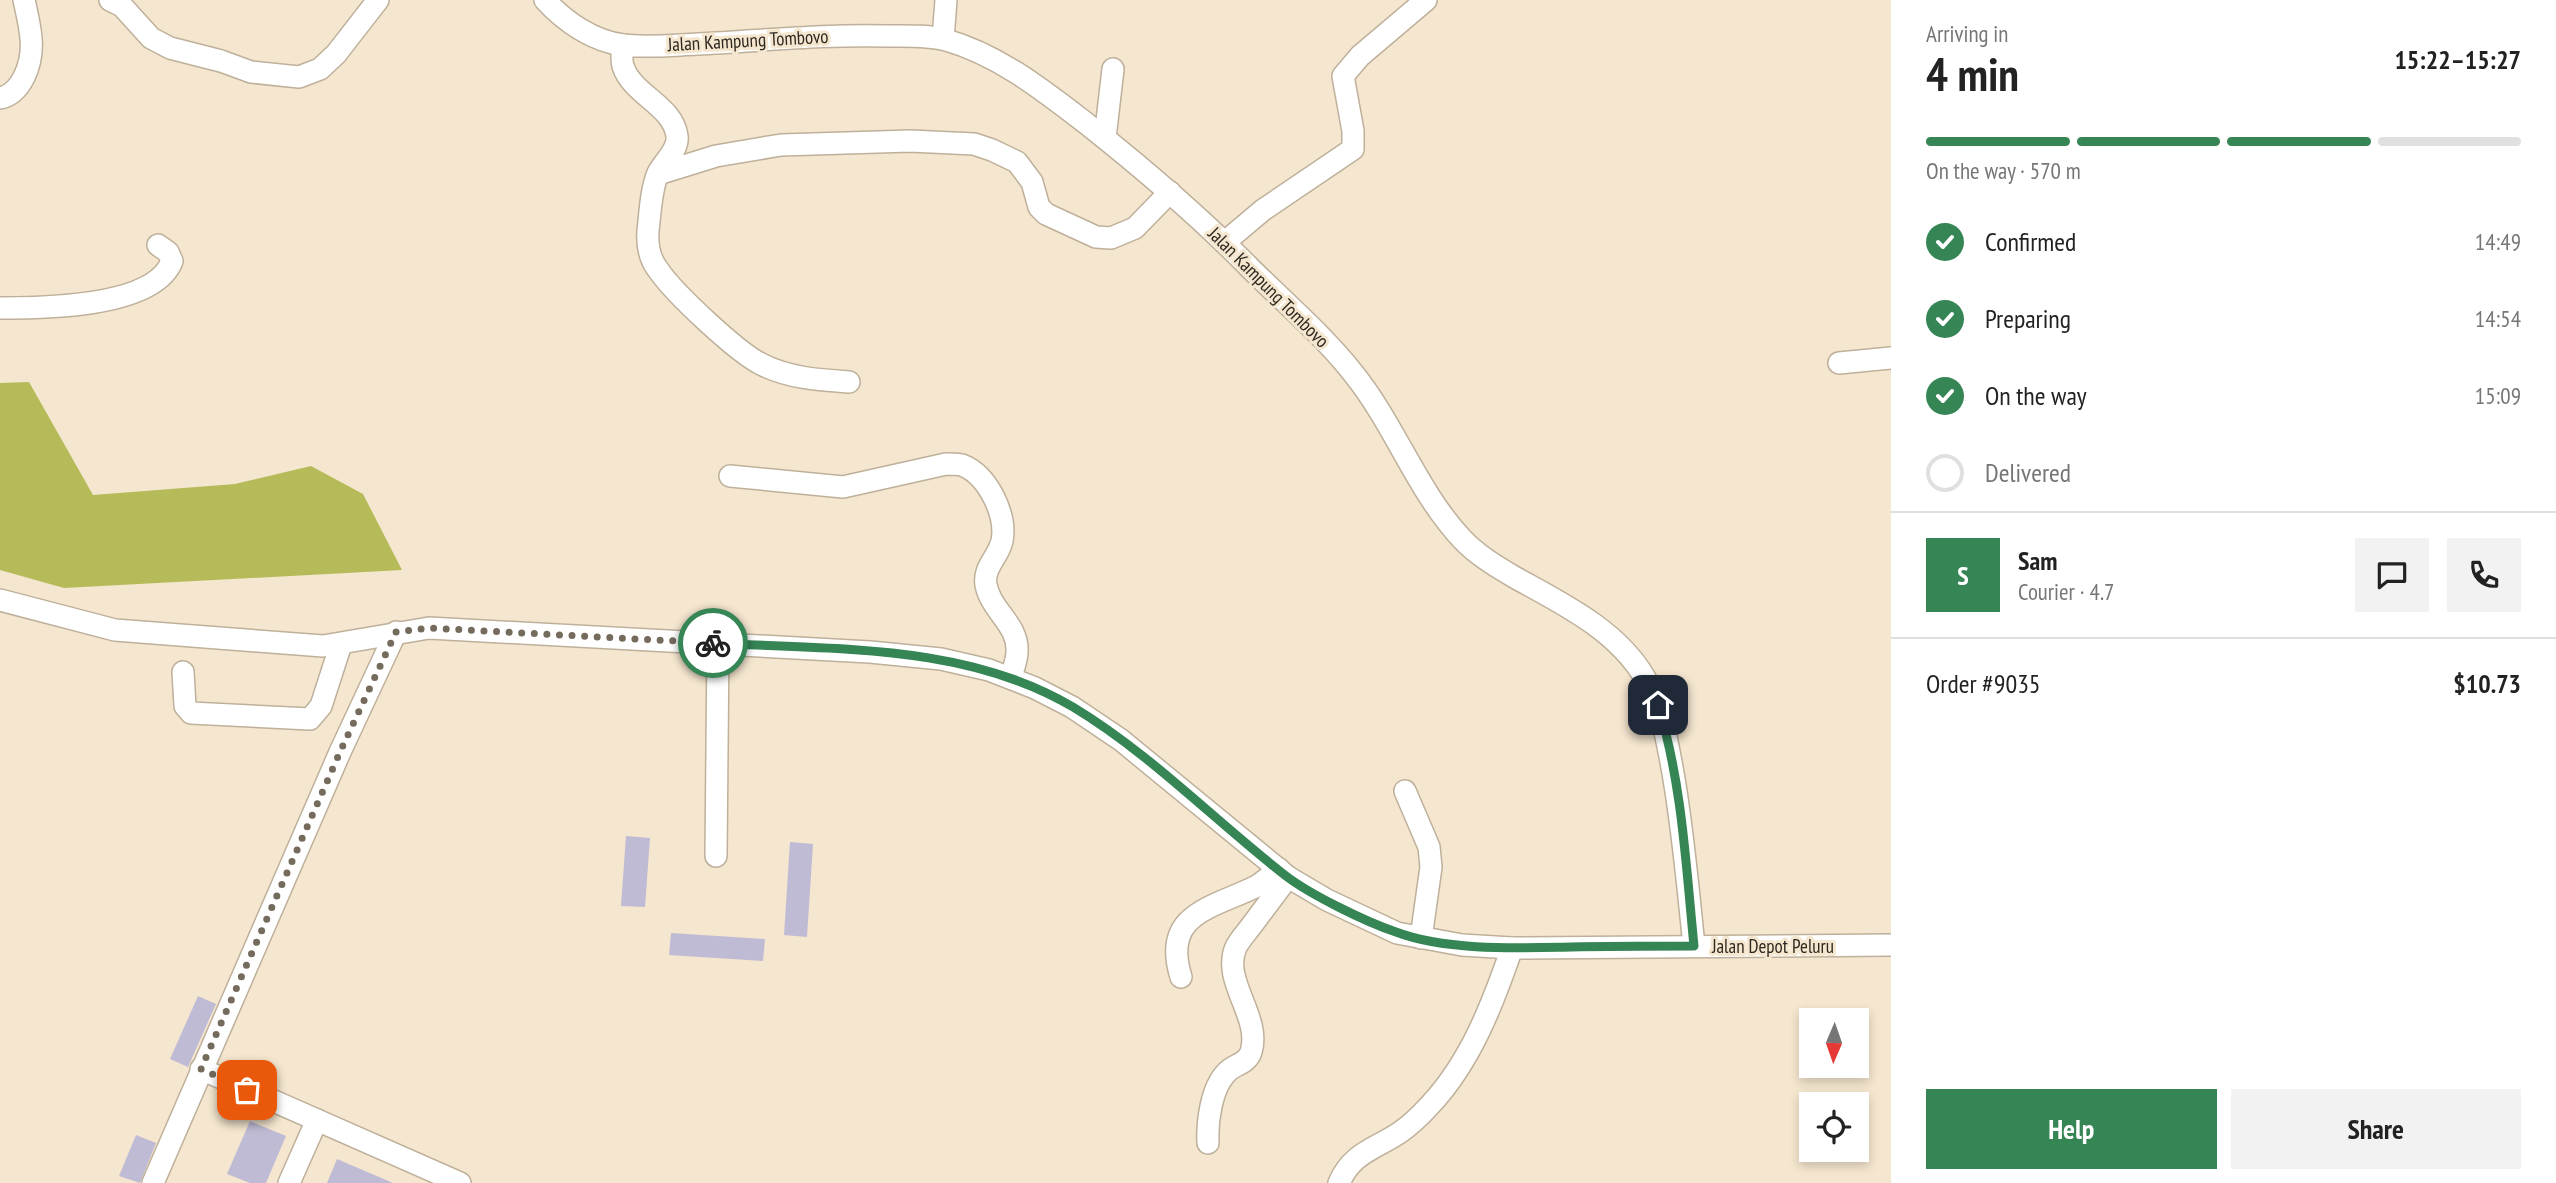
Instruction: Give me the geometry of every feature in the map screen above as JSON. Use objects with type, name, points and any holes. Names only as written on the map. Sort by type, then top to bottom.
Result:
[{"type":"street","points":[[0,97],[4,98],[20,87],[30,66],[32,38],[24,0]]},
{"type":"street","points":[[110,0],[122,6],[151,37],[170,48],[251,72],[299,77],[320,69],[336,54],[378,0]]},
{"type":"street","name":"Jalan Kampung Tombovo","points":[[545,0],[559,15],[575,26],[622,45],[710,44],[827,36],[943,39],[1015,71],[1152,174],[1226,242],[1353,373],[1451,526],[1465,543],[1497,567],[1584,618],[1609,636],[1626,651],[1645,678],[1665,728],[1684,850],[1694,946]]},
{"type":"street","points":[[943,39],[946,0]]},
{"type":"street","points":[[1226,242],[1279,199],[1353,149],[1353,131],[1343,76],[1360,56],[1426,0]]},
{"type":"street","points":[[622,45],[622,63],[627,75],[676,128],[678,142],[658,174],[648,241],[650,253],[659,272],[725,336],[761,364],[808,379],[849,382]]},
{"type":"street","points":[[1105,138],[1113,69]]},
{"type":"street","points":[[658,174],[716,156],[781,145],[899,141],[974,144],[1017,162],[1032,182],[1039,206],[1046,214],[1096,237],[1111,237],[1135,228],[1170,192]]},
{"type":"street","points":[[0,308],[78,306],[144,289],[169,269],[172,261],[168,252],[158,245]]},
{"type":"street","points":[[1839,363],[1891,358]]},
{"type":"street","points":[[730,476],[844,486],[946,464],[960,464],[975,474],[988,489],[1000,512],[1003,528],[1002,543],[987,569],[985,578],[989,598],[1017,639],[1017,653],[1010,678]]},
{"type":"street","name":"Jalan Depot Peluru","points":[[0,600],[115,630],[323,646],[429,628],[870,652],[941,659],[1010,678],[1072,707],[1121,740],[1283,873],[1397,933],[1462,945],[1512,948],[1891,945]]},
{"type":"street","points":[[153,1183],[340,752],[396,632]]},
{"type":"street","points":[[716,856],[718,643]]},
{"type":"street","points":[[183,672],[184,706],[191,713],[310,719],[321,706],[341,644]]},
{"type":"street","points":[[1405,791],[1429,847],[1431,867],[1421,938]]},
{"type":"street","points":[[1181,977],[1175,954],[1177,940],[1189,921],[1226,898],[1283,873]]},
{"type":"street","points":[[1208,1143],[1211,1107],[1222,1079],[1227,1072],[1247,1060],[1252,1046],[1246,1010],[1233,971],[1236,947],[1283,873]]},
{"type":"street","points":[[1339,1183],[1344,1170],[1354,1159],[1404,1129],[1444,1089],[1464,1059],[1494,999],[1512,948]]},
{"type":"street","points":[[201,1069],[460,1183]]},
{"type":"street","points":[[289,1183],[317,1120]]},
{"type":"green space","points":[[29,382],[93,495],[235,484],[311,466],[363,494],[402,570],[64,588],[0,570],[0,383]]},
{"type":"building","points":[[626,836],[650,838],[645,907],[621,906]]},
{"type":"building","points":[[790,842],[813,844],[807,937],[784,935]]},
{"type":"building","points":[[671,933],[765,939],[763,961],[669,955]]},
{"type":"building","points":[[198,996],[216,1004],[188,1067],[170,1059]]},
{"type":"building","points":[[250,1121],[286,1136],[266,1183],[250,1183],[227,1174]]},
{"type":"building","points":[[136,1135],[156,1143],[140,1183],[119,1176]]},
{"type":"building","points":[[337,1159],[393,1183],[327,1183]]},
{"type":"way so far","points":[[247,1090],[201,1069],[340,752],[396,632],[429,628],[713,643]]},
{"type":"route","points":[[713,643],[941,659],[989,670],[1035,688],[1072,707],[1121,740],[1287,877],[1327,900],[1397,933],[1462,945],[1512,948],[1694,946],[1676,788],[1658,705]]}]
